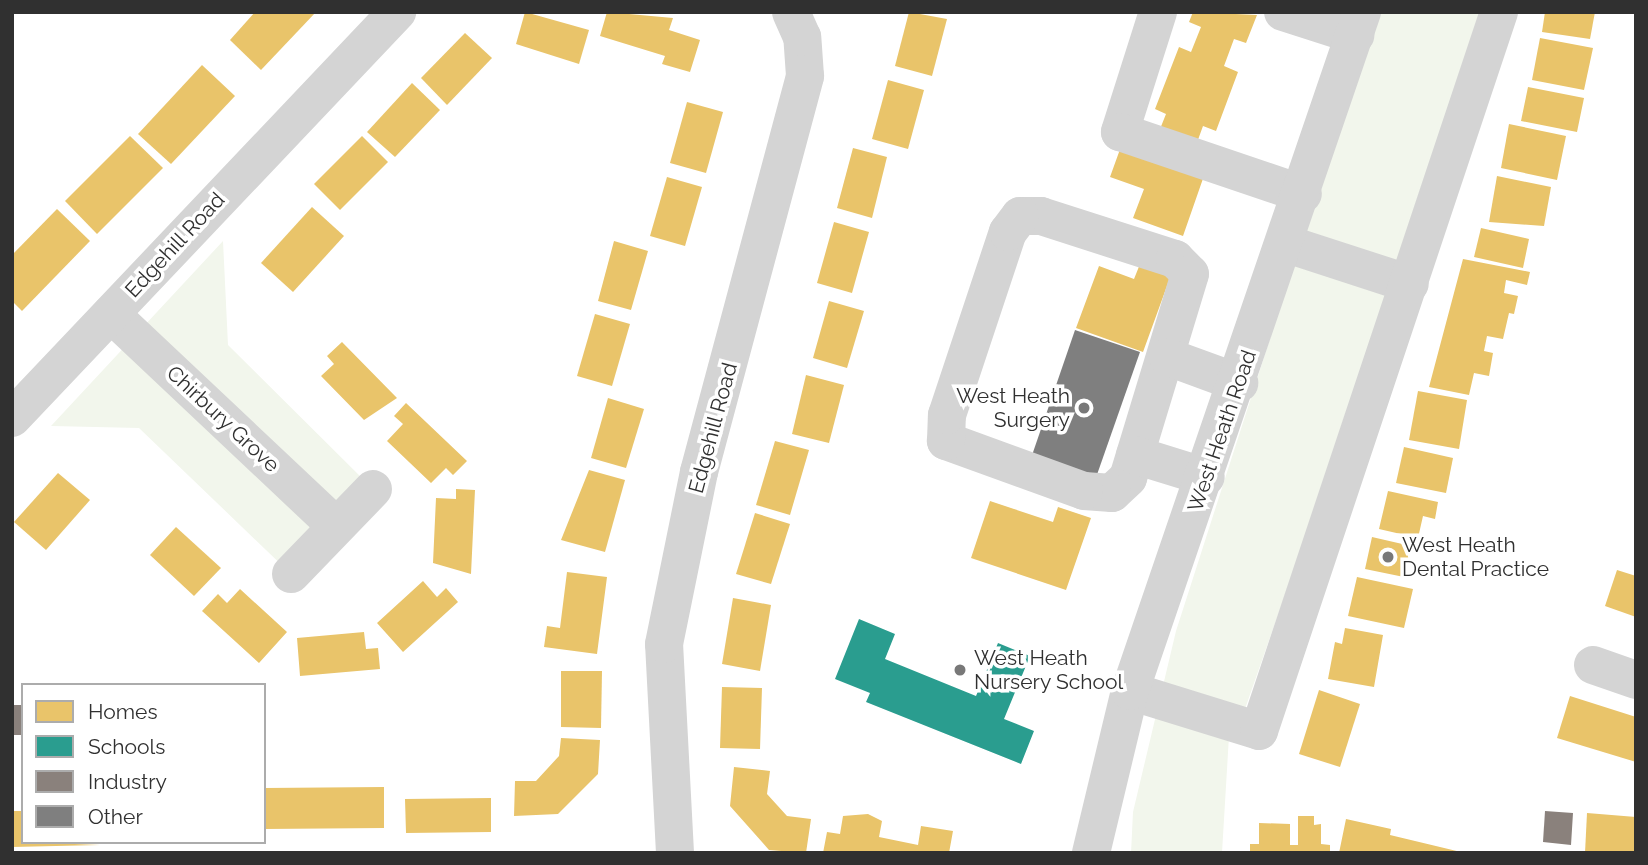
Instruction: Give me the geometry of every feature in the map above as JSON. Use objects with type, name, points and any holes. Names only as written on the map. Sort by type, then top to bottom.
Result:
[{"type":"street","name":"Edgehill Road","points":[[16,406],[111,314],[397,12]]},
{"type":"street","name":"Edgehill Road","points":[[675,853],[664,644],[699,472],[805,76],[802,37],[791,12]]},
{"type":"street","points":[[1158,12],[1120,132],[1303,194]]},
{"type":"street","points":[[1283,12],[1359,24]]},
{"type":"street","points":[[1130,691],[1259,731],[1499,12]]},
{"type":"street","name":"West Heath Road","points":[[1091,853],[1130,691],[1287,244],[1359,24]]},
{"type":"street","points":[[1041,216],[1184,264],[1189,280],[1168,357],[1135,455],[1122,485],[1098,494],[946,441],[947,415],[1013,222],[1041,216]]},
{"type":"street","points":[[1287,244],[1410,284]]},
{"type":"street","name":"Chirbury Grove","points":[[111,314],[335,525]]},
{"type":"street","points":[[1168,357],[1239,383]]},
{"type":"street","points":[[1135,455],[1206,477]]},
{"type":"street","points":[[291,574],[335,525],[373,489]]},
{"type":"street","points":[[1593,665],[1636,680]]},
{"type":"shaded area","points":[[1375,12],[1489,12],[1246,706],[1229,736],[1222,853],[1131,853],[1133,812],[1176,631]]},
{"type":"shaded area","points":[[223,241],[228,345],[373,489],[291,574],[139,428],[51,426]]},
{"type":"building: Homes","points":[[255,12],[316,12],[261,70],[230,40]]},
{"type":"building: Homes","points":[[525,12],[589,30],[579,64],[516,44]]},
{"type":"building: Homes","points":[[607,12],[673,18],[669,30],[700,40],[690,72],[662,64],[665,56],[600,36]]},
{"type":"building: Homes","points":[[909,12],[947,19],[932,76],[895,66]]},
{"type":"building: Homes","points":[[1193,12],[1257,15],[1246,43],[1234,39],[1224,66],[1238,72],[1216,131],[1203,126],[1195,148],[1158,134],[1166,114],[1155,109],[1179,47],[1191,52],[1201,27],[1189,22]]},
{"type":"building: Homes","points":[[1545,12],[1595,12],[1590,39],[1542,32]]},
{"type":"building: Homes","points":[[465,33],[492,58],[447,105],[421,78]]},
{"type":"building: Homes","points":[[1540,38],[1593,48],[1584,90],[1532,80]]},
{"type":"building: Homes","points":[[202,65],[235,96],[171,164],[138,134]]},
{"type":"building: Homes","points":[[888,80],[924,90],[908,149],[872,139]]},
{"type":"building: Homes","points":[[412,83],[440,110],[395,157],[367,132]]},
{"type":"building: Homes","points":[[1528,87],[1584,98],[1577,132],[1521,121]]},
{"type":"building: Homes","points":[[687,102],[723,112],[706,173],[670,163]]},
{"type":"building: Homes","points":[[1509,124],[1566,136],[1557,180],[1501,168]]},
{"type":"building: Homes","points":[[130,136],[163,168],[97,234],[65,201]]},
{"type":"building: Homes","points":[[362,136],[388,162],[340,210],[314,184]]},
{"type":"building: Homes","points":[[1123,141],[1206,170],[1183,236],[1133,218],[1144,189],[1110,177]]},
{"type":"building: Homes","points":[[853,148],[887,157],[872,218],[837,208]]},
{"type":"building: Homes","points":[[1497,176],[1551,187],[1544,226],[1489,222]]},
{"type":"building: Homes","points":[[667,177],[702,187],[685,246],[650,236]]},
{"type":"building: Homes","points":[[312,207],[344,236],[293,292],[261,263]]},
{"type":"building: Homes","points":[[57,209],[90,241],[22,311],[12,301],[12,255]]},
{"type":"building: Homes","points":[[834,222],[869,232],[852,293],[817,283]]},
{"type":"building: Homes","points":[[1481,228],[1529,239],[1523,268],[1474,257]]},
{"type":"building: Homes","points":[[614,241],[648,251],[631,310],[598,301]]},
{"type":"building: Homes","points":[[1463,259],[1530,272],[1527,285],[1506,280],[1504,293],[1518,296],[1514,314],[1509,313],[1503,339],[1487,336],[1484,351],[1493,353],[1489,376],[1474,373],[1469,395],[1429,387]]},
{"type":"building: Homes","points":[[1140,264],[1171,275],[1143,352],[1076,328],[1099,266],[1134,279]]},
{"type":"building: Homes","points":[[829,301],[864,311],[847,368],[813,358]]},
{"type":"building: Homes","points":[[595,314],[630,324],[612,386],[577,376]]},
{"type":"building: Homes","points":[[342,342],[397,398],[364,420],[321,376],[334,364],[327,356]]},
{"type":"building: Homes","points":[[806,375],[844,385],[829,443],[792,434]]},
{"type":"building: Homes","points":[[1418,391],[1467,400],[1459,449],[1409,440]]},
{"type":"building: Homes","points":[[608,398],[644,409],[626,468],[591,458]]},
{"type":"building: Homes","points":[[406,403],[467,461],[453,475],[446,468],[431,483],[387,441],[403,424],[394,416]]},
{"type":"building: Homes","points":[[775,441],[809,450],[790,515],[756,505]]},
{"type":"building: Homes","points":[[1404,447],[1453,458],[1446,493],[1396,483]]},
{"type":"building: Homes","points":[[589,470],[625,480],[605,552],[561,540]]},
{"type":"building: Homes","points":[[58,473],[90,500],[46,550],[14,522]]},
{"type":"building: Homes","points":[[456,489],[475,490],[471,574],[433,563],[436,498],[456,499]]},
{"type":"building: Homes","points":[[1388,491],[1438,502],[1435,519],[1423,516],[1418,538],[1379,529]]},
{"type":"building: Homes","points":[[990,501],[1053,522],[1058,507],[1091,518],[1066,590],[971,558]]},
{"type":"building: Homes","points":[[755,513],[790,524],[771,584],[736,574]]},
{"type":"building: Homes","points":[[176,527],[221,568],[194,596],[150,555]]},
{"type":"building: Homes","name":"West Heath Dental Practice","points":[[1372,537],[1411,546],[1404,577],[1365,569]]},
{"type":"building: Homes","points":[[1617,570],[1636,576],[1636,617],[1605,606]]},
{"type":"building: Homes","points":[[567,572],[607,577],[597,654],[544,647],[547,626],[560,628]]},
{"type":"building: Homes","points":[[1357,577],[1413,589],[1404,628],[1348,616]]},
{"type":"building: Homes","points":[[423,581],[437,597],[446,588],[458,602],[403,652],[377,623]]},
{"type":"building: Homes","points":[[240,589],[287,632],[259,663],[202,611],[218,594],[227,603]]},
{"type":"building: Homes","points":[[733,598],[771,605],[760,671],[722,664]]},
{"type":"building: Homes","points":[[1345,628],[1383,635],[1374,687],[1328,679],[1335,642],[1342,644]]},
{"type":"building: Homes","points":[[364,632],[366,649],[378,648],[380,669],[300,676],[297,638]]},
{"type":"building: Homes","points":[[561,671],[602,671],[601,728],[561,727]]},
{"type":"building: Homes","points":[[722,687],[762,688],[760,749],[720,748]]},
{"type":"building: Homes","points":[[1319,690],[1360,704],[1340,767],[1299,754]]},
{"type":"building: Homes","points":[[1570,696],[1636,717],[1636,762],[1557,738]]},
{"type":"building: Homes","points":[[561,738],[600,740],[598,774],[558,814],[514,816],[515,781],[536,781],[559,756]]},
{"type":"building: Homes","points":[[734,767],[770,771],[767,794],[787,816],[811,819],[806,853],[769,850],[730,806]]},
{"type":"building: Homes","points":[[384,787],[384,828],[266,829],[266,788]]},
{"type":"building: Homes","points":[[491,798],[491,832],[406,833],[405,799]]},
{"type":"building: Homes","points":[[12,811],[21,811],[21,844],[100,845],[12,847]]},
{"type":"building: Homes","points":[[1587,813],[1636,817],[1634,853],[1585,853]]},
{"type":"building: Homes","points":[[868,814],[882,821],[879,837],[918,845],[921,826],[953,831],[949,853],[823,853],[827,832],[840,834],[843,816]]},
{"type":"building: Homes","points":[[1298,816],[1314,816],[1314,825],[1321,824],[1321,844],[1330,845],[1330,853],[1250,853],[1250,844],[1259,844],[1259,823],[1290,824],[1290,845],[1298,845]]},
{"type":"building: Homes","points":[[1346,819],[1391,829],[1390,835],[1465,853],[1339,853]]},
{"type":"building: Schools","points":[[859,619],[895,634],[885,659],[976,696],[998,643],[1030,656],[1004,719],[1034,731],[1021,764],[866,702],[870,693],[835,679]]},
{"type":"building: Industry","points":[[12,705],[21,705],[21,735],[12,735]]},
{"type":"building: Industry","points":[[1545,811],[1573,813],[1571,845],[1543,842]]},
{"type":"building: Other","name":"West Heath Surgery","points":[[1075,330],[1140,352],[1093,486],[1029,464]]},
{"type":"place","name":"West Heath Surgery","points":[[1084,408]]},
{"type":"place","name":"West Heath Dental Practice","points":[[1388,557]]},
{"type":"place","name":"West Heath Nursery School","points":[[960,670]]}]
